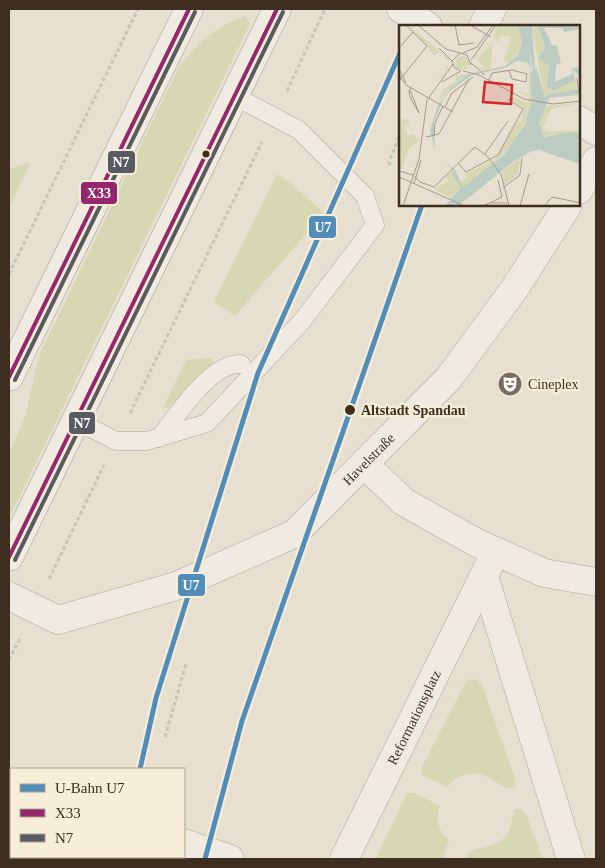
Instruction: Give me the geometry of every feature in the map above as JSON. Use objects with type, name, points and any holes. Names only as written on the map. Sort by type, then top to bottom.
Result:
[{"type":"street","points":[[9,377],[189,9]]},
{"type":"street","points":[[9,557],[277,9]]},
{"type":"street","points":[[400,9],[426,25]]},
{"type":"street","points":[[484,25],[492,9]]},
{"type":"street","points":[[580,121],[596,130]]},
{"type":"street","points":[[580,188],[596,161]]},
{"type":"street","name":"Havelstraße","points":[[9,596],[58,620],[184,583],[294,534],[448,378],[515,288],[567,206]]},
{"type":"street","points":[[364,464],[404,502],[477,543],[544,573],[596,582]]},
{"type":"street","name":"Reformationsplatz","points":[[344,859],[496,551]]},
{"type":"street","points":[[484,576],[571,859]]},
{"type":"street","points":[[185,843],[230,859]]},
{"type":"lane","points":[[76,420],[116,441],[147,441],[207,423],[302,321],[375,225],[365,196],[299,130],[234,96]]},
{"type":"lane","points":[[159,438],[198,389],[216,373],[230,365],[241,364]]},
{"type":"path","points":[[9,274],[138,9]]},
{"type":"path","points":[[9,660],[325,9]]},
{"type":"path","points":[[390,165],[389,162],[399,137]]},
{"type":"path","points":[[165,737],[186,664]]},
{"type":"green space","points":[[245,16],[250,24],[9,518],[9,454],[26,415],[35,371],[42,349],[179,67],[208,36],[225,25]]},
{"type":"green space","points":[[31,162],[9,208],[9,169]]},
{"type":"green space","points":[[277,174],[289,182],[324,213],[235,316],[214,302]]},
{"type":"green space","points":[[212,358],[213,363],[168,408],[163,407],[186,360]]},
{"type":"green space","points":[[470,679],[477,680],[482,685],[515,778],[516,785],[511,789],[485,775],[473,773],[461,776],[447,787],[422,775],[421,769],[465,683]]},
{"type":"green space","points":[[407,793],[415,793],[440,806],[438,824],[442,833],[449,840],[443,859],[376,859]]},
{"type":"green space","points":[[515,809],[522,809],[526,814],[543,859],[466,859],[468,852],[495,844],[504,838],[508,833]]},
{"type":"metro line","name":"U7","points":[[140,768],[156,698],[258,373],[399,55]]},
{"type":"metro line","name":"U7","points":[[205,859],[242,721],[422,206]]},
{"type":"transit line","name":"X33","points":[[9,377],[189,9]]},
{"type":"transit line","name":"X33","points":[[9,557],[277,9]]},
{"type":"transit line","name":"N7","points":[[15,380],[195,12]]},
{"type":"transit line","name":"N7","points":[[15,560],[283,12]]},
{"type":"place","name":"Cineplex","points":[[510,384]]},
{"type":"place","name":"Altstadt Spandau","points":[[350,410]]}]
